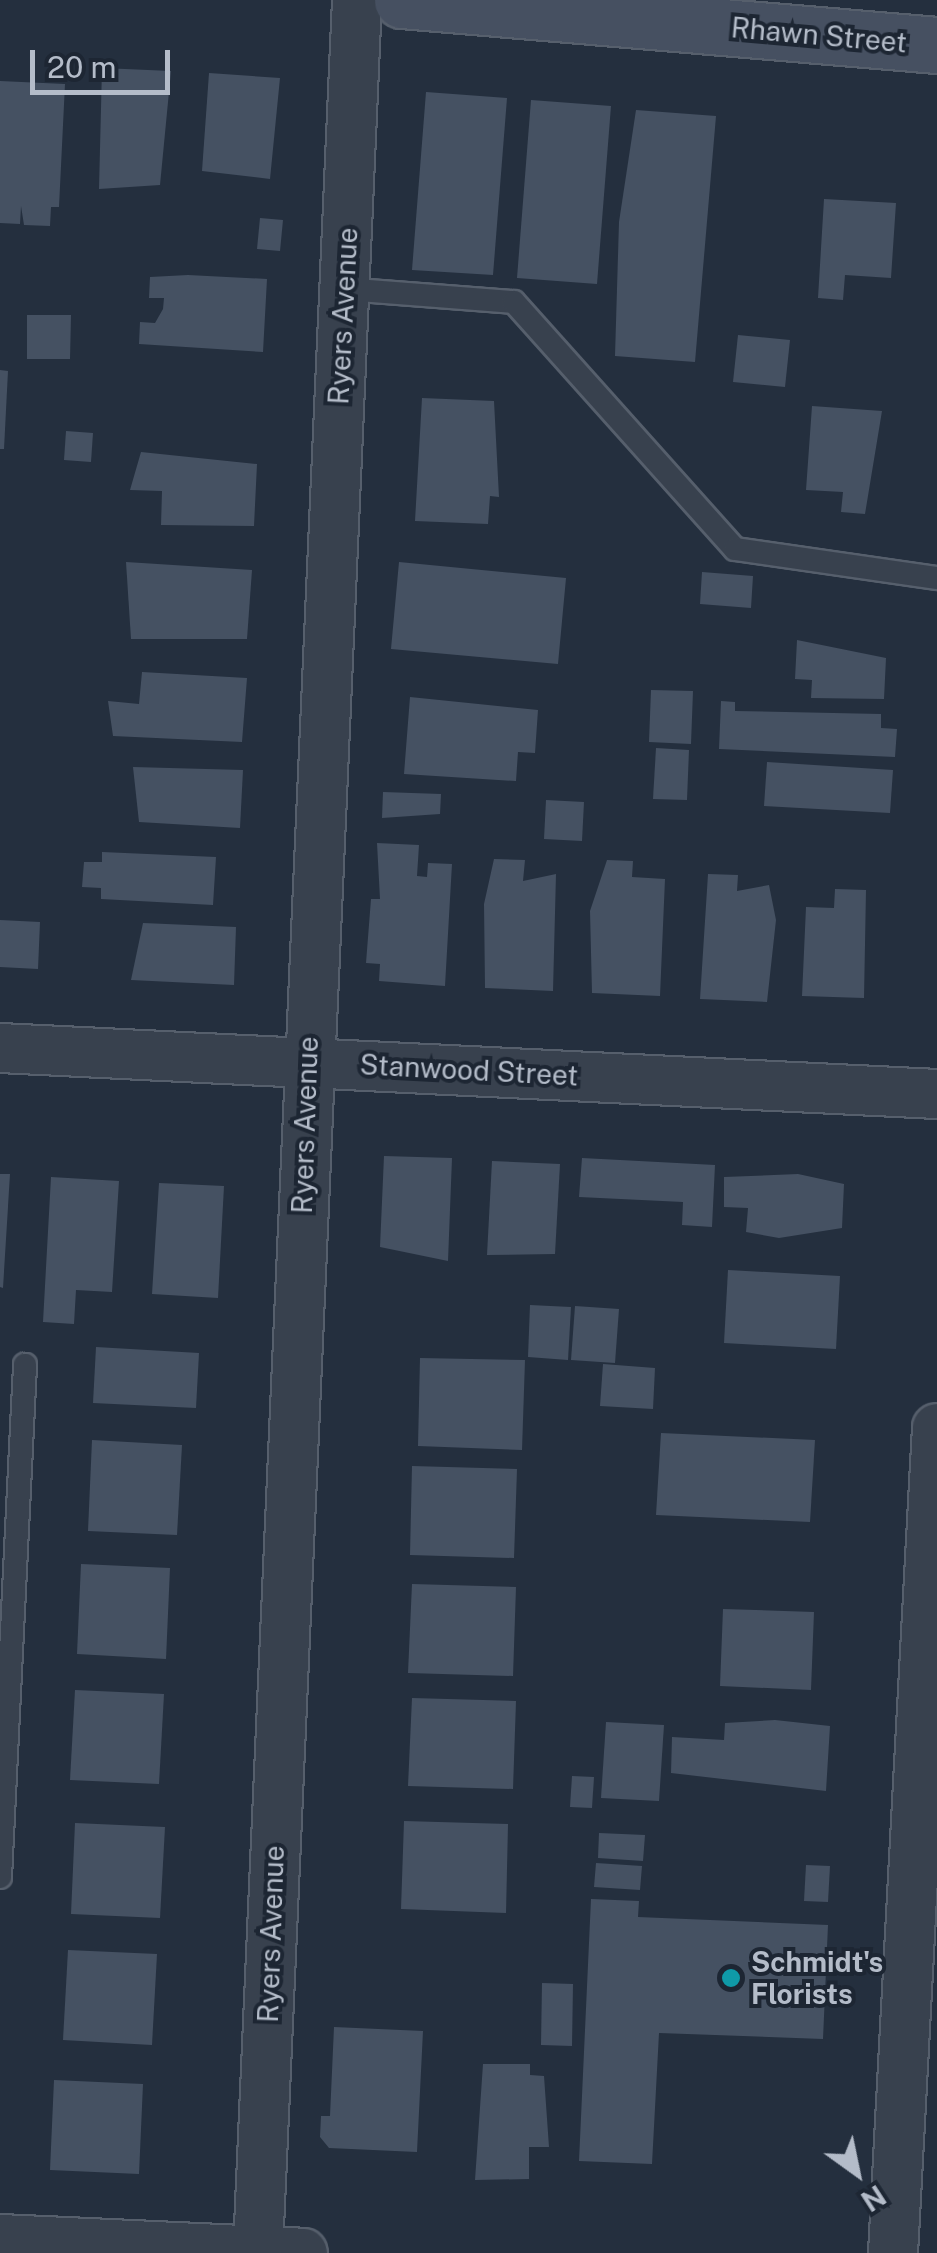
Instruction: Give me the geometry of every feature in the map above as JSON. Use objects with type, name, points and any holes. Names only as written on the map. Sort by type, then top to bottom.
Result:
[{"type":"main road","name":"Rhawn Street","points":[[402,0],[937,45]]},
{"type":"street","name":"Ryers Avenue","points":[[280,2252],[308,1062],[357,0]]},
{"type":"street","name":"Stanwood Street","points":[[0,1048],[937,1094]]},
{"type":"street","points":[[893,2253],[933,1609],[937,1428]]},
{"type":"street","points":[[0,2239],[280,2252]]},
{"type":"lane","points":[[344,289],[514,302],[735,549],[937,578]]},
{"type":"lane","points":[[0,1877],[25,1365]]},
{"type":"building","points":[[102,68],[171,71],[160,185],[99,189]]},
{"type":"building","points":[[209,73],[280,78],[270,179],[202,171]]},
{"type":"building","points":[[0,81],[65,84],[59,207],[51,207],[50,226],[24,225],[21,206],[20,224],[0,223]]},
{"type":"building","points":[[426,92],[507,98],[493,275],[412,270]]},
{"type":"building","points":[[531,100],[611,106],[597,284],[517,278]]},
{"type":"building","points":[[636,110],[716,116],[695,362],[615,356],[619,222]]},
{"type":"building","points":[[824,199],[896,203],[891,278],[845,275],[843,300],[818,298]]},
{"type":"building","points":[[260,218],[283,220],[280,251],[257,249]]},
{"type":"building","points":[[150,277],[267,279],[263,352],[139,344],[140,322],[155,323],[163,309],[164,298],[149,298]]},
{"type":"building","points":[[27,315],[71,315],[70,359],[27,359]]},
{"type":"building","points":[[738,335],[790,340],[785,387],[733,382]]},
{"type":"building","points":[[0,370],[8,371],[4,449],[0,449]]},
{"type":"building","points":[[422,398],[494,401],[499,497],[490,496],[488,524],[415,521]]},
{"type":"building","points":[[812,406],[882,411],[865,514],[841,512],[843,492],[806,490]]},
{"type":"building","points":[[66,431],[93,433],[91,462],[64,460]]},
{"type":"building","points":[[141,452],[257,464],[254,526],[161,525],[162,491],[130,490]]},
{"type":"building","points":[[126,562],[252,570],[247,639],[131,639]]},
{"type":"building","points":[[399,562],[566,578],[558,664],[391,649]]},
{"type":"building","points":[[702,572],[753,576],[751,608],[700,604]]},
{"type":"building","points":[[797,640],[886,658],[884,699],[811,698],[812,680],[795,679]]},
{"type":"building","points":[[142,672],[247,678],[242,742],[113,736],[108,701],[139,704]]},
{"type":"building","points":[[651,690],[693,691],[691,744],[649,742]]},
{"type":"building","points":[[410,697],[538,710],[535,753],[518,752],[516,781],[404,774]]},
{"type":"building","points":[[721,701],[735,702],[735,711],[881,714],[881,728],[897,729],[895,757],[719,749]]},
{"type":"building","points":[[656,748],[689,750],[687,800],[653,799]]},
{"type":"building","points":[[767,762],[893,770],[890,813],[764,806]]},
{"type":"building","points":[[133,767],[243,770],[240,828],[139,822]]},
{"type":"building","points":[[383,792],[441,794],[440,814],[382,818]]},
{"type":"building","points":[[546,800],[584,802],[582,841],[544,839]]},
{"type":"building","points":[[377,843],[419,845],[417,876],[427,877],[428,863],[452,864],[445,986],[379,981],[380,964],[366,963],[371,899],[380,899]]},
{"type":"building","points":[[102,852],[216,857],[213,905],[101,899],[101,888],[82,887],[84,862],[102,862]]},
{"type":"building","points":[[494,859],[525,860],[523,881],[556,874],[553,991],[485,988],[484,904]]},
{"type":"building","points":[[607,860],[633,861],[632,877],[665,879],[660,996],[592,993],[590,911]]},
{"type":"building","points":[[708,874],[738,875],[737,891],[769,885],[776,920],[767,1002],[700,999]]},
{"type":"building","points":[[835,889],[866,890],[864,998],[802,996],[806,907],[834,908]]},
{"type":"building","points":[[0,920],[40,922],[38,969],[0,967]]},
{"type":"building","points":[[143,923],[236,927],[234,985],[131,980]]},
{"type":"building","points":[[384,1156],[452,1158],[448,1261],[380,1247]]},
{"type":"building","points":[[582,1158],[715,1165],[712,1227],[682,1225],[683,1202],[579,1197]]},
{"type":"building","points":[[492,1161],[560,1164],[555,1254],[487,1255]]},
{"type":"building","points":[[0,1174],[10,1174],[3,1288],[0,1287]]},
{"type":"building","points":[[798,1174],[844,1184],[842,1228],[779,1238],[746,1232],[748,1208],[724,1207],[724,1177]]},
{"type":"building","points":[[51,1177],[119,1181],[112,1292],[76,1290],[74,1324],[43,1322]]},
{"type":"building","points":[[159,1183],[224,1186],[218,1298],[152,1294]]},
{"type":"building","points":[[728,1270],[840,1276],[836,1349],[724,1343]]},
{"type":"building","points":[[530,1305],[571,1307],[568,1360],[528,1357]]},
{"type":"building","points":[[575,1306],[619,1309],[615,1363],[571,1360]]},
{"type":"building","points":[[96,1347],[199,1353],[196,1408],[93,1403]]},
{"type":"building","points":[[420,1358],[525,1360],[522,1450],[418,1446]]},
{"type":"building","points":[[603,1364],[655,1368],[653,1409],[600,1406]]},
{"type":"building","points":[[661,1433],[815,1440],[810,1522],[656,1515]]},
{"type":"building","points":[[92,1440],[182,1445],[177,1535],[88,1531]]},
{"type":"building","points":[[412,1466],[517,1469],[514,1558],[410,1555]]},
{"type":"building","points":[[81,1564],[170,1568],[166,1659],[77,1654]]},
{"type":"building","points":[[412,1584],[516,1587],[513,1676],[408,1673]]},
{"type":"building","points":[[723,1609],[814,1612],[811,1690],[720,1686]]},
{"type":"building","points":[[75,1690],[164,1694],[159,1784],[70,1780]]},
{"type":"building","points":[[412,1698],[516,1701],[513,1789],[408,1786]]},
{"type":"building","points":[[775,1720],[830,1726],[826,1791],[671,1773],[672,1737],[724,1740],[725,1723]]},
{"type":"building","points":[[606,1722],[664,1725],[659,1801],[601,1798]]},
{"type":"building","points":[[572,1776],[594,1777],[592,1808],[570,1807]]},
{"type":"building","points":[[404,1821],[508,1824],[506,1913],[401,1909]]},
{"type":"building","points":[[75,1823],[165,1827],[160,1918],[71,1914]]},
{"type":"building","points":[[599,1833],[645,1835],[643,1861],[598,1858]]},
{"type":"building","points":[[596,1863],[642,1866],[640,1890],[594,1887]]},
{"type":"building","points":[[806,1865],[830,1866],[828,1902],[804,1901]]},
{"type":"building","points":[[591,1899],[639,1901],[638,1917],[828,1925],[823,2039],[659,2033],[652,2164],[579,2161]]},
{"type":"building","points":[[68,1950],[157,1954],[152,2045],[63,2040]]},
{"type":"building","points":[[542,1983],[573,1984],[572,2046],[541,2045]]},
{"type":"building","points":[[334,2027],[423,2031],[417,2152],[329,2148],[320,2137],[321,2116],[330,2116]]},
{"type":"building","points":[[483,2064],[530,2064],[530,2075],[544,2076],[549,2147],[529,2147],[529,2179],[475,2180]]},
{"type":"building","points":[[54,2080],[143,2084],[139,2174],[50,2170]]},
{"type":"place","name":"Schmidt's Florists","points":[[731,1978]]}]
